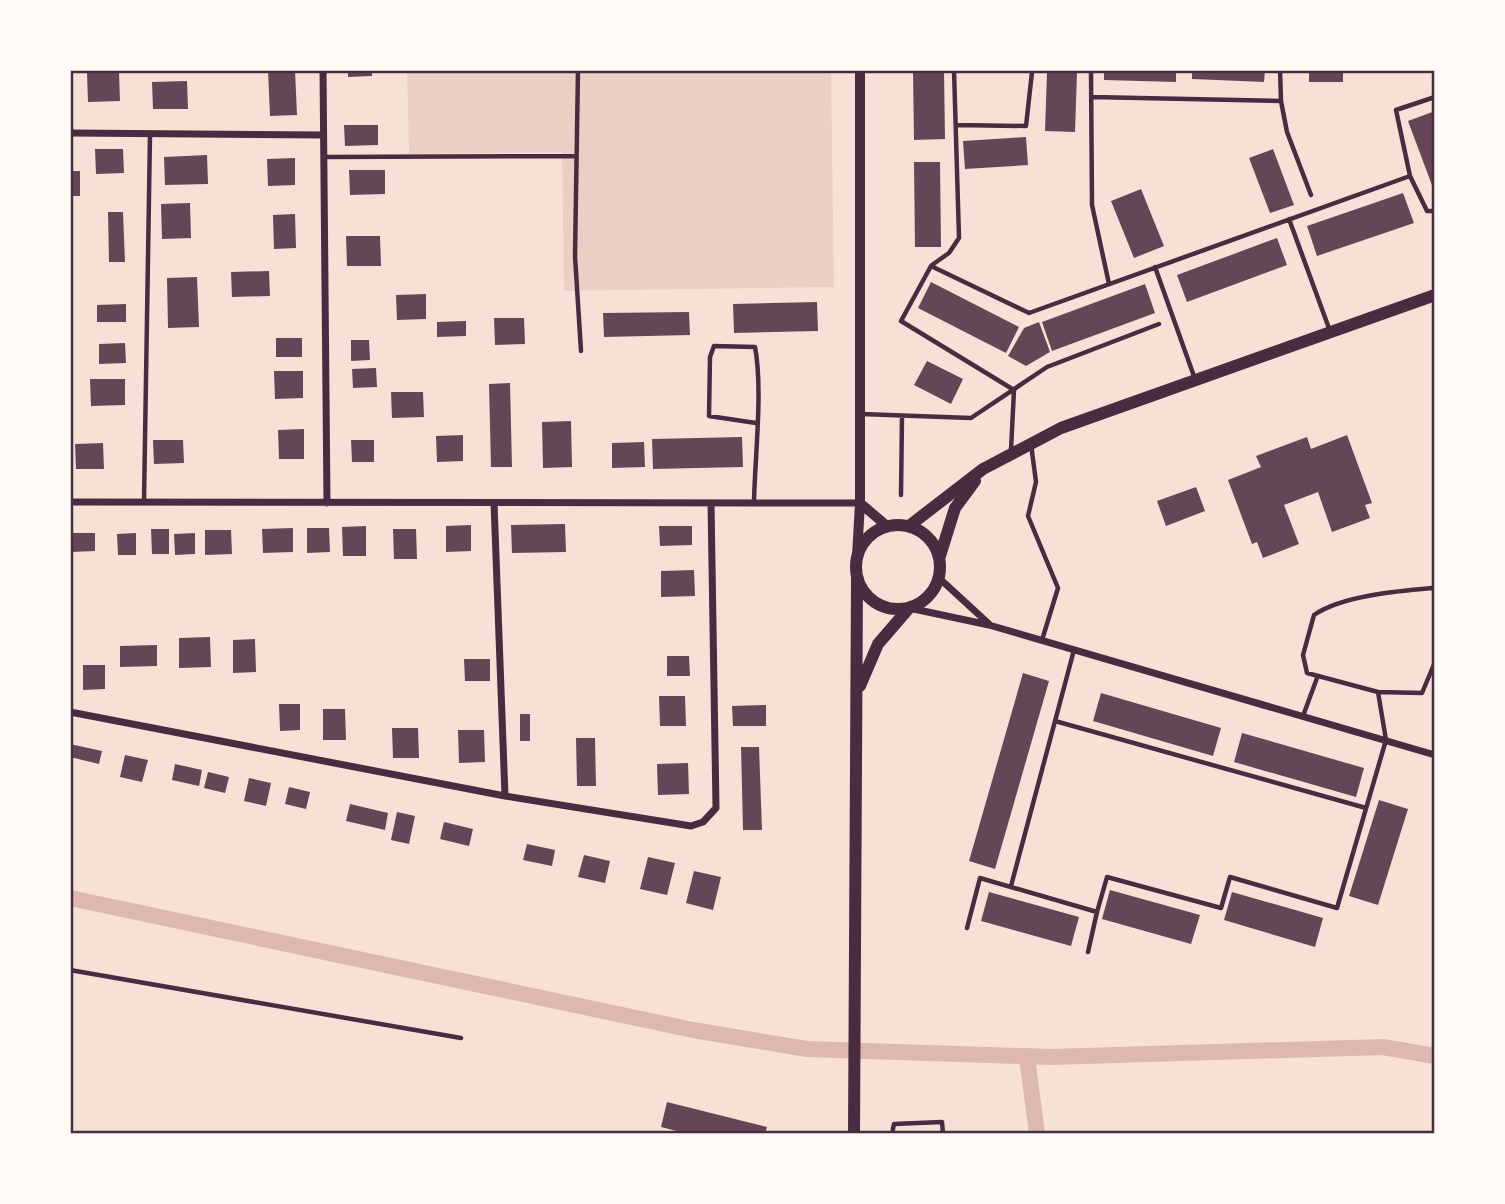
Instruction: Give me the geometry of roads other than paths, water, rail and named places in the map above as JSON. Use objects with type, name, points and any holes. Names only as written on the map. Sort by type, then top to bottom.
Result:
[{"type":"main road","points":[[909,526],[983,469],[1061,428],[1435,295]]},
{"type":"main road","points":[[857,693],[878,644],[909,608],[929,597],[939,578],[940,556],[955,508],[983,469]]},
{"type":"main road","points":[[854,1134],[857,556],[868,537],[887,526],[909,526],[929,537],[940,556]]},
{"type":"main road","points":[[857,578],[868,597],[887,608],[909,608]]},
{"type":"street","points":[[323,70],[327,503]]},
{"type":"street","points":[[857,556],[860,503],[860,70]]},
{"type":"street","points":[[70,134],[323,135]]},
{"type":"street","points":[[70,502],[860,503],[887,526]]},
{"type":"street","points":[[494,503],[505,796]]},
{"type":"street","points":[[70,712],[505,796],[691,826],[703,822],[716,808],[711,503]]},
{"type":"street","points":[[939,578],[989,625]]},
{"type":"street","points":[[909,608],[989,625],[1435,755]]},
{"type":"lane","points":[[578,70],[575,256],[581,351]]},
{"type":"lane","points":[[954,70],[958,238],[949,253],[931,266],[901,321],[1014,390]]},
{"type":"lane","points":[[1091,70],[1092,205],[1109,284]]},
{"type":"lane","points":[[1280,70],[1281,101],[1287,132],[1311,195]]},
{"type":"lane","points":[[956,125],[1026,126],[1032,72]]},
{"type":"lane","points":[[1091,97],[1281,101]]},
{"type":"lane","points":[[1435,97],[1396,110],[1410,176],[1427,211],[1435,211]]},
{"type":"lane","points":[[144,502],[150,135]]},
{"type":"lane","points":[[324,157],[575,156]]},
{"type":"lane","points":[[931,266],[1029,313],[1410,176]]},
{"type":"lane","points":[[1289,219],[1330,332]]},
{"type":"lane","points":[[1155,267],[1196,380]]},
{"type":"lane","points":[[860,414],[971,418],[1047,367],[1159,324]]},
{"type":"lane","points":[[754,501],[756,423],[755,347],[714,346],[710,356],[709,416],[756,423]]},
{"type":"lane","points":[[1011,454],[1014,390]]},
{"type":"lane","points":[[901,495],[902,416]]},
{"type":"lane","points":[[1031,444],[1036,482],[1028,516],[1058,588],[1042,640]]},
{"type":"lane","points":[[1435,591],[1432,588],[1411,590],[1340,601],[1314,615],[1303,655],[1307,673],[1317,678],[1378,692],[1422,693],[1435,662]]},
{"type":"lane","points":[[1011,887],[1074,650]]},
{"type":"lane","points":[[1303,716],[1317,678]]},
{"type":"lane","points":[[1088,952],[1108,877],[1221,908],[1230,877],[1337,908],[1386,740],[1378,692]]},
{"type":"lane","points":[[1055,721],[1366,808]]},
{"type":"lane","points":[[967,928],[980,878],[1097,912]]},
{"type":"lane","points":[[70,970],[461,1038]]},
{"type":"lane","points":[[892,1134],[894,1124],[942,1122],[943,1134]]},
{"type":"waterway","points":[[70,898],[693,1030],[807,1049],[1051,1057],[1383,1047],[1435,1056]]},
{"type":"waterway","points":[[1027,1057],[1037,1134]]}]
